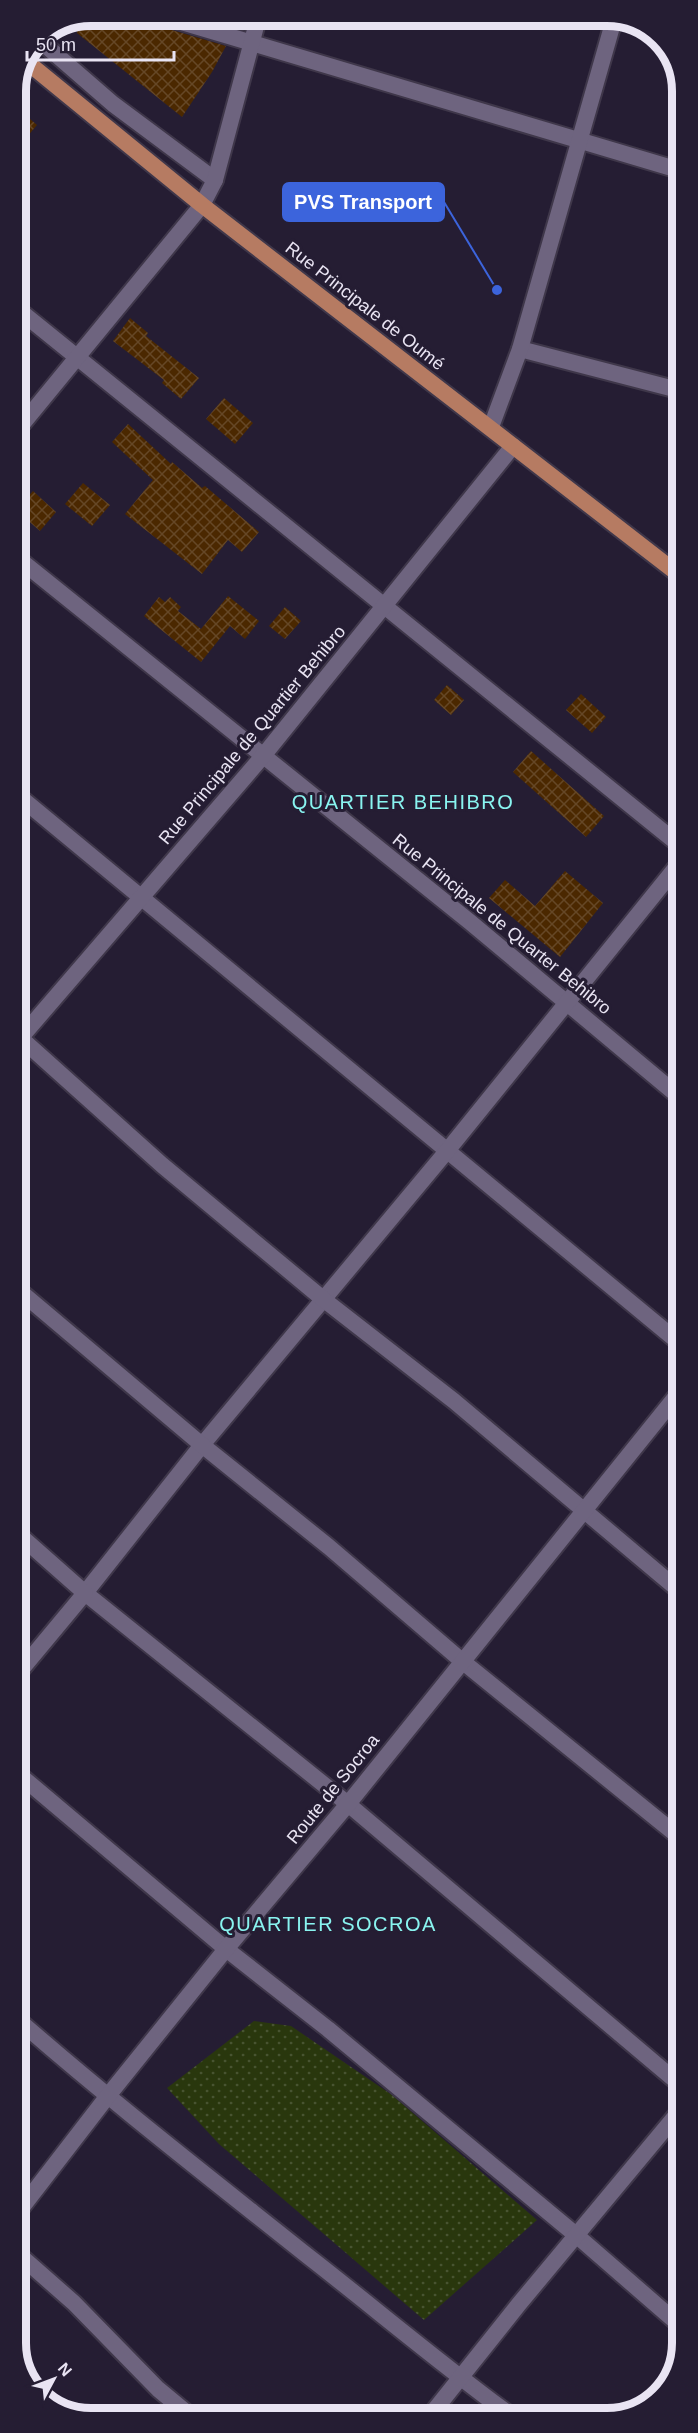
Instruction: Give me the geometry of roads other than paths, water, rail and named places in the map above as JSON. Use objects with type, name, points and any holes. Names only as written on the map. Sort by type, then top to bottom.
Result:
[{"type":"main road","name":"Rue Principale de Oumé","points":[[30,65],[202,205],[672,569]]},
{"type":"street","points":[[195,26],[580,143],[672,168]]},
{"type":"street","points":[[26,418],[202,205],[215,180],[256,26]]},
{"type":"street","points":[[491,427],[520,349],[612,26]]},
{"type":"street","points":[[44,44],[113,104],[215,180]]},
{"type":"street","points":[[26,316],[672,839]]},
{"type":"street","points":[[520,349],[672,388]]},
{"type":"street","name":"Rue Principale de Quartier Behibro","points":[[26,1029],[263,756],[513,446]]},
{"type":"street","name":"Rue Principale de Quarter Behibro","points":[[26,565],[567,1001],[672,1090]]},
{"type":"street","points":[[26,802],[672,1337]]},
{"type":"street","points":[[26,1664],[202,1445],[447,1151],[672,872]]},
{"type":"street","points":[[26,1047],[162,1165],[323,1299],[454,1401],[672,1585]]},
{"type":"street","points":[[26,1296],[202,1445],[329,1547],[462,1661],[672,1831]]},
{"type":"street","name":"Route de Socroa","points":[[26,2202],[226,1949],[348,1804],[672,1402]]},
{"type":"street","points":[[26,1541],[85,1593],[348,1804],[672,2078]]},
{"type":"street","points":[[26,1780],[226,1949],[328,2029],[576,2235],[672,2318]]},
{"type":"street","points":[[26,2027],[107,2097],[501,2408]]},
{"type":"street","points":[[436,2408],[672,2120]]},
{"type":"street","points":[[26,2261],[74,2303],[158,2389],[180,2407]]},
{"type":"place","name":"PVS Transport","points":[[497,290]]},
{"type":"district","name":"QUARTIER BEHIBRO","points":[[403,802]]},
{"type":"district","name":"QUARTIER SOCROA","points":[[328,1924]]}]
